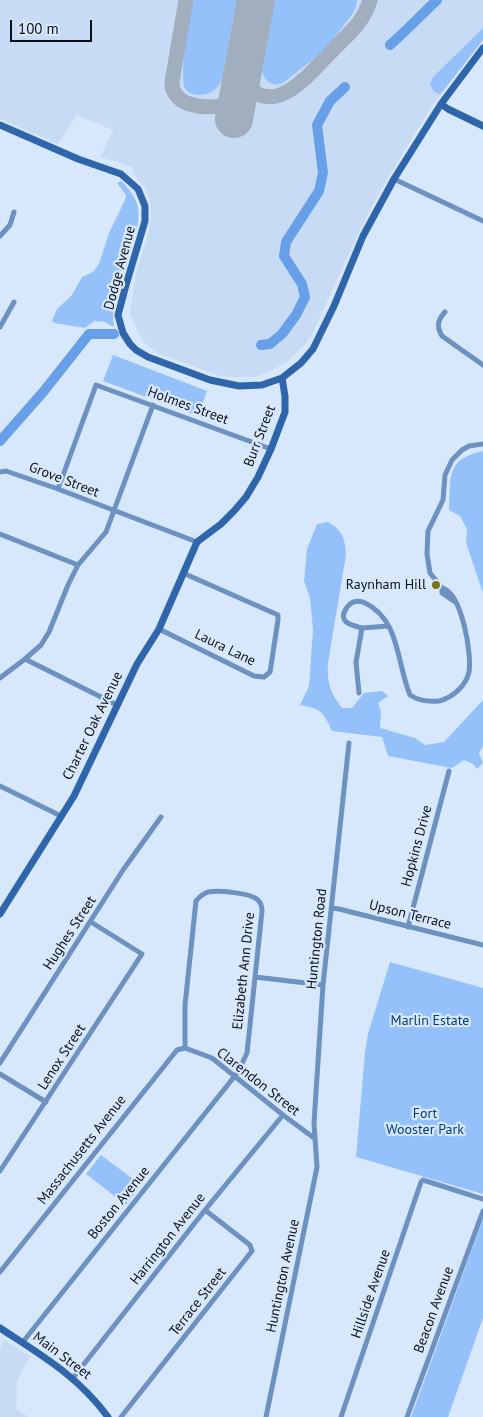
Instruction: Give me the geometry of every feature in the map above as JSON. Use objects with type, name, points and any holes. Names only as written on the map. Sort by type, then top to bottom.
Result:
[{"type":"main road","points":[[282,378],[307,357],[318,339],[363,236],[394,179],[440,104],[483,48]]},
{"type":"main road","points":[[440,104],[483,126]]},
{"type":"main road","name":"Dodge Avenue","points":[[0,125],[78,159],[121,174],[138,189],[144,200],[145,221],[118,315],[123,333],[136,350],[210,380],[230,386],[250,386],[282,378]]},
{"type":"main road","name":"Burr Street","points":[[196,542],[221,524],[246,497],[258,477],[285,412],[282,378]]},
{"type":"main road","name":"Charter Oak Avenue","points":[[0,914],[74,796],[137,664],[159,629],[196,542]]},
{"type":"main road","name":"Main Street","points":[[0,1328],[73,1378],[95,1399],[106,1414]]},
{"type":"street","points":[[394,179],[483,221]]},
{"type":"street","points":[[0,236],[10,225],[14,212]]},
{"type":"street","points":[[0,327],[14,302]]},
{"type":"street","points":[[445,312],[438,324],[442,336],[483,365]]},
{"type":"street","name":"Holmes Street","points":[[58,489],[96,385],[271,449]]},
{"type":"street","points":[[0,678],[41,645],[49,632],[78,565],[103,537],[153,405]]},
{"type":"street","points":[[388,626],[362,628],[350,625],[344,620],[344,613],[347,607],[355,602],[364,602],[382,618],[393,632],[410,695],[415,699],[427,701],[444,700],[463,685],[468,673],[469,662],[462,615],[453,596],[448,590],[442,588],[430,573],[427,554],[428,531],[443,500],[446,475],[452,460],[469,446],[483,444]]},
{"type":"street","name":"Grove Street","points":[[3,471],[58,489],[113,511]]},
{"type":"street","points":[[113,511],[196,542]]},
{"type":"street","points":[[0,534],[78,565]]},
{"type":"street","name":"Laura Lane","points":[[159,629],[254,676],[264,677],[270,672],[278,615],[183,573]]},
{"type":"street","points":[[359,693],[356,667],[362,628]]},
{"type":"street","points":[[25,659],[118,705]]},
{"type":"street","name":"Huntington Road","points":[[314,1138],[323,984],[349,744]]},
{"type":"street","name":"Hopkins Drive","points":[[408,926],[449,771]]},
{"type":"street","points":[[0,786],[61,816]]},
{"type":"street","name":"Hughes Street","points":[[0,1063],[123,870],[161,817]]},
{"type":"street","name":"Elizabeth Ann Drive","points":[[185,1048],[184,1005],[195,905],[201,896],[212,892],[254,897],[260,902],[262,911],[247,1053],[242,1066],[234,1077]]},
{"type":"street","name":"Upson Terrace","points":[[332,908],[339,908],[483,945]]},
{"type":"street","name":"Lenox Street","points":[[0,1170],[142,954],[91,922]]},
{"type":"street","points":[[255,977],[323,984]]},
{"type":"street","name":"Clarendon Street","points":[[185,1048],[212,1058],[283,1116],[314,1138]]},
{"type":"street","name":"Massachusetts Avenue","points":[[0,1272],[177,1050],[185,1048]]},
{"type":"street","points":[[0,1074],[46,1102]]},
{"type":"street","name":"Boston Avenue","points":[[22,1342],[234,1077]]},
{"type":"street","name":"Harrington Avenue","points":[[73,1378],[205,1210],[283,1116]]},
{"type":"street","name":"Huntington Avenue","points":[[266,1417],[317,1168],[314,1138]]},
{"type":"street","name":"Hillside Avenue","points":[[341,1417],[419,1184],[423,1180],[483,1199]]},
{"type":"street","name":"Terrace Street","points":[[121,1417],[252,1251],[250,1245],[205,1210]]},
{"type":"street","name":"Beacon Avenue","points":[[407,1417],[483,1212]]},
{"type":"shaded area","points":[[0,0],[483,0],[483,40],[430,109],[389,176],[366,217],[312,334],[305,344],[288,361],[269,372],[253,377],[223,377],[157,353],[146,344],[134,323],[130,313],[137,269],[149,232],[151,212],[149,196],[132,172],[133,167],[100,157],[113,130],[77,115],[58,144],[0,119]]},
{"type":"shaded area","points":[[4,1340],[30,1356],[17,1381],[16,1409],[29,1417],[0,1417],[0,1348]]},
{"type":"green space","points":[[193,0],[237,0],[222,79],[214,90],[200,95],[186,90],[183,81],[185,45]]},
{"type":"green space","points":[[275,0],[357,0],[353,13],[325,50],[283,83],[272,84],[267,81],[262,71]]},
{"type":"green space","points":[[483,28],[483,40],[442,92],[440,94],[434,92],[430,85],[433,77]]},
{"type":"green space","points":[[121,181],[136,200],[139,217],[116,288],[113,314],[114,327],[103,321],[97,322],[96,320],[85,328],[54,323],[52,321],[57,309],[72,295],[82,277],[93,272],[99,264],[109,233],[125,200],[126,195],[117,183]]},
{"type":"green space","points":[[113,355],[207,391],[198,416],[103,381]]},
{"type":"green space","points":[[483,451],[483,593],[466,543],[467,529],[460,516],[449,510],[451,479],[456,465],[462,459]]},
{"type":"green space","points":[[328,522],[340,532],[345,544],[346,555],[328,663],[330,687],[335,697],[342,708],[352,708],[364,693],[382,691],[388,696],[378,703],[381,712],[380,728],[415,738],[425,745],[444,742],[483,700],[483,746],[479,753],[483,763],[477,769],[473,764],[464,760],[452,768],[388,756],[382,737],[332,731],[320,712],[300,705],[309,686],[313,630],[310,598],[304,581],[307,549],[317,524]]},
{"type":"green space","points":[[390,962],[483,988],[483,1194],[356,1157],[368,1034]]},
{"type":"green space","points":[[101,1155],[141,1185],[126,1205],[86,1174]]},
{"type":"green space","points":[[483,1219],[483,1318],[448,1417],[411,1417]]},
{"type":"waterway","points":[[390,45],[437,0]]},
{"type":"waterway","points":[[261,345],[270,344],[282,334],[296,315],[305,297],[302,284],[284,256],[286,242],[319,191],[323,173],[317,125],[330,101],[345,87]]},
{"type":"waterway","points":[[0,441],[44,391],[89,334],[114,334]]},
{"type":"taxiway","points":[[186,0],[172,82],[175,93],[181,100],[187,103],[210,107],[224,105],[236,95],[241,86]]},
{"type":"taxiway","points":[[244,71],[250,87],[260,95],[270,97],[289,91],[307,77],[353,29],[363,16],[370,0]]},
{"type":"runway","points":[[234,119],[256,0]]},
{"type":"place","name":"Raynham Hill","points":[[436,585]]},
{"type":"park label","name":"Marlin Estate","points":[[430,1021]]},
{"type":"park label","name":"Fort Wooster Park","points":[[425,1122]]}]
